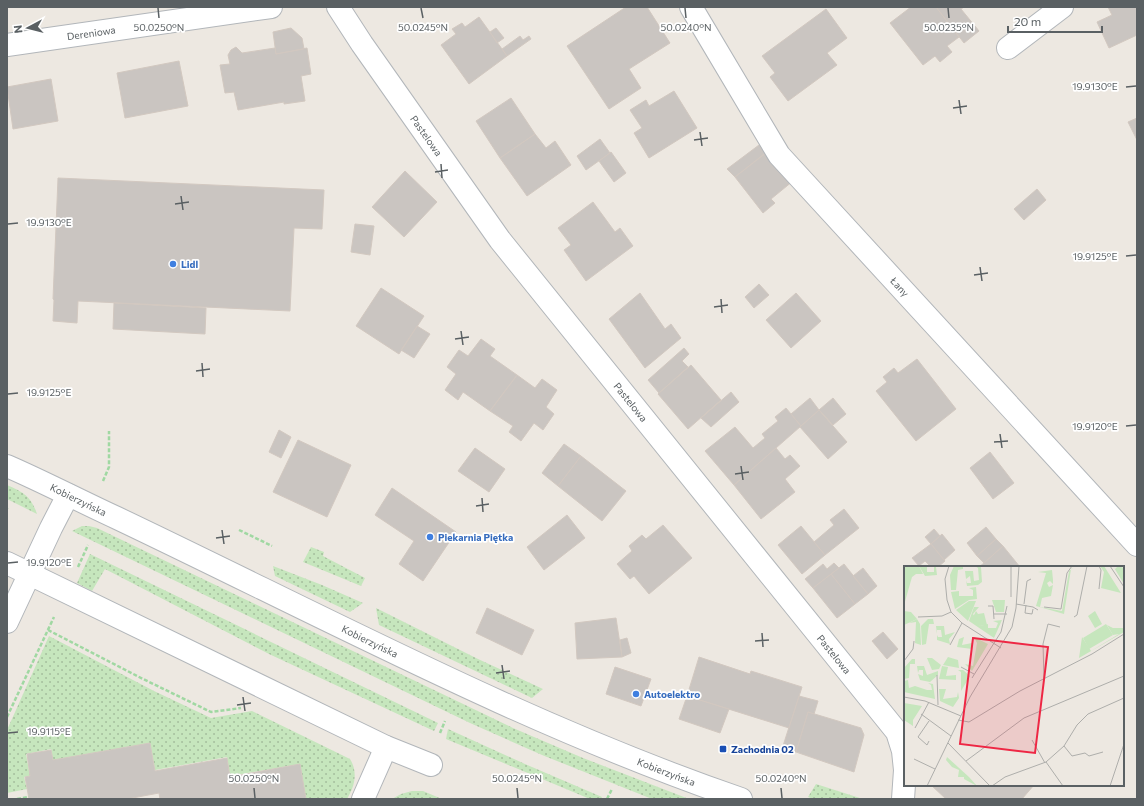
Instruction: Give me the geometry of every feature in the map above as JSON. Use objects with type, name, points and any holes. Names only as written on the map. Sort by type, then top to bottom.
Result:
[{"type":"street","name":"Dereniowa","points":[[7,45],[271,7]]},
{"type":"street","name":"Pastelowa","points":[[338,7],[366,51],[500,240],[897,732],[903,751],[904,760]]},
{"type":"street","name":"Łany","points":[[691,7],[779,155],[1137,545]]},
{"type":"street","points":[[1008,48],[1062,7]]},
{"type":"street","name":"Kobierzyńska","points":[[7,466],[471,689],[556,728],[635,760],[741,799]]},
{"type":"street","points":[[7,622],[68,495]]},
{"type":"street","points":[[7,562],[386,747],[431,765]]},
{"type":"street","points":[[363,799],[386,747]]},
{"type":"street","name":"Pastelowa","points":[[903,799],[904,784]]},
{"type":"path","points":[[102,483],[109,467],[109,431]]},
{"type":"path","points":[[239,530],[272,546]]},
{"type":"path","points":[[7,717],[88,546]]},
{"type":"path","points":[[48,630],[143,679],[212,712],[246,707]]},
{"type":"path","points":[[440,733],[445,721]]},
{"type":"path","points":[[607,799],[612,789]]},
{"type":"path","points":[[17,799],[29,797]]},
{"type":"green space","points":[[7,485],[26,495],[35,508],[37,514],[7,499]]},
{"type":"green space","points":[[82,526],[97,528],[513,728],[583,758],[689,799],[652,799],[542,755],[470,723],[72,531]]},
{"type":"green space","points":[[311,547],[324,552],[323,556],[365,578],[361,586],[303,562]]},
{"type":"green space","points":[[90,554],[438,723],[434,731],[269,654],[105,569],[92,591],[77,583]]},
{"type":"green space","points":[[273,566],[363,603],[350,612],[275,576]]},
{"type":"green space","points":[[376,608],[478,659],[543,689],[532,698],[379,625]]},
{"type":"green space","points":[[49,636],[154,691],[211,718],[252,711],[350,759],[355,774],[354,784],[350,794],[347,799],[306,799],[300,764],[230,776],[227,757],[155,770],[150,743],[53,760],[51,749],[26,754],[30,776],[24,777],[27,789],[7,793],[7,730]]},
{"type":"green space","points":[[448,729],[602,797],[601,799],[590,799],[446,739]]},
{"type":"green space","points":[[816,784],[863,799],[813,799],[808,797]]},
{"type":"green space","points":[[412,791],[423,791],[442,799],[392,799],[401,794]]},
{"type":"building","points":[[626,7],[647,7],[670,43],[629,69],[641,88],[609,109],[567,46]]},
{"type":"building","points":[[911,7],[936,7],[959,37],[947,46],[952,52],[940,62],[935,56],[923,65],[890,23]]},
{"type":"building","points":[[936,7],[964,7],[961,9],[979,31],[964,43]]},
{"type":"building","points":[[1108,7],[1137,7],[1137,35],[1109,48],[1097,22],[1112,15]]},
{"type":"building","points":[[826,9],[847,38],[827,53],[837,65],[788,101],[770,77],[775,73],[762,56]]},
{"type":"building","points":[[479,17],[507,56],[469,84],[441,45],[456,34],[452,29],[462,23],[465,27]]},
{"type":"building","points":[[291,28],[302,38],[304,49],[276,54],[273,32]]},
{"type":"building","points":[[496,28],[504,38],[497,43],[490,32]]},
{"type":"building","points":[[520,36],[523,40],[529,36],[531,39],[507,56],[502,49]]},
{"type":"building","points":[[236,47],[242,53],[275,48],[276,54],[307,48],[311,74],[301,76],[305,101],[284,104],[284,102],[238,110],[234,92],[225,93],[220,65],[230,64],[228,55],[231,50]]},
{"type":"building","points":[[179,61],[188,106],[125,118],[117,73]]},
{"type":"building","points":[[51,79],[58,121],[13,129],[7,87]]},
{"type":"building","points":[[674,91],[697,128],[649,158],[634,133],[642,128],[630,110],[646,100],[649,106]]},
{"type":"building","points":[[511,98],[535,134],[500,158],[476,121]]},
{"type":"building","points":[[1137,118],[1137,140],[1128,122]]},
{"type":"building","points":[[535,134],[546,148],[555,141],[571,165],[527,196],[500,158]]},
{"type":"building","points":[[600,139],[610,153],[586,170],[577,156]]},
{"type":"building","points":[[759,145],[766,153],[735,177],[727,169]]},
{"type":"building","points":[[769,150],[793,181],[771,199],[775,203],[763,213],[735,177]]},
{"type":"building","points":[[611,152],[626,173],[614,182],[599,161]]},
{"type":"building","points":[[405,171],[437,202],[404,237],[372,207]]},
{"type":"building","name":"Lidl","points":[[58,178],[324,190],[322,229],[294,228],[290,311],[78,301],[77,323],[53,321]]},
{"type":"building","points":[[1037,189],[1046,200],[1024,220],[1014,209]]},
{"type":"building","points":[[593,202],[615,232],[620,228],[633,246],[586,281],[564,250],[571,245],[558,228]]},
{"type":"building","points":[[355,224],[374,226],[370,255],[351,252]]},
{"type":"building","points":[[759,284],[769,295],[754,308],[745,297]]},
{"type":"building","points":[[381,288],[424,316],[399,354],[356,326]]},
{"type":"building","points":[[640,293],[665,329],[671,324],[681,338],[645,368],[609,319]]},
{"type":"building","points":[[796,293],[821,321],[791,348],[766,320]]},
{"type":"building","points":[[114,303],[206,308],[205,334],[113,329]]},
{"type":"building","points":[[417,326],[430,334],[414,358],[401,350]]},
{"type":"building","points":[[481,339],[495,349],[490,356],[517,375],[490,411],[463,392],[458,400],[445,390],[456,374],[447,367],[459,350],[468,356]]},
{"type":"building","points":[[684,348],[689,354],[682,361],[688,367],[659,393],[648,380]]},
{"type":"building","points":[[917,359],[956,409],[916,441],[876,391],[887,382],[883,377],[894,368],[898,373]]},
{"type":"building","points":[[691,365],[721,400],[688,429],[658,394]]},
{"type":"building","points":[[517,375],[535,388],[542,379],[557,390],[546,407],[554,414],[543,430],[534,423],[521,441],[509,432],[513,426],[490,411]]},
{"type":"building","points":[[731,392],[739,402],[711,427],[701,418]]},
{"type":"building","points":[[810,398],[819,410],[801,426],[791,414]]},
{"type":"building","points":[[833,398],[846,414],[833,425],[819,410]]},
{"type":"building","points":[[786,408],[801,426],[734,485],[705,451],[735,427],[753,448],[765,438],[762,434],[778,421],[775,417]]},
{"type":"building","points":[[819,410],[847,442],[828,459],[800,427]]},
{"type":"building","points":[[279,430],[291,437],[281,458],[269,452]]},
{"type":"building","points":[[298,440],[351,465],[327,517],[273,492]]},
{"type":"building","points":[[564,444],[581,456],[558,486],[542,473]]},
{"type":"building","points":[[475,448],[505,469],[489,492],[458,471]]},
{"type":"building","points":[[776,448],[785,459],[790,455],[800,466],[785,479],[795,492],[761,519],[734,485]]},
{"type":"building","points":[[990,452],[1014,483],[993,499],[970,468]]},
{"type":"building","points":[[581,456],[626,491],[602,521],[558,486]]},
{"type":"building","name":"Piekarnia Piętka","points":[[392,488],[456,532],[423,581],[399,564],[414,541],[375,515]]},
{"type":"building","points":[[844,509],[859,528],[825,555],[814,542],[834,525],[830,520]]},
{"type":"building","points":[[567,515],[585,538],[544,570],[527,547]]},
{"type":"building","points":[[663,525],[692,558],[649,594],[634,576],[630,579],[617,564],[632,551],[629,546],[642,535],[646,539]]},
{"type":"building","points":[[801,526],[825,555],[802,574],[778,545]]},
{"type":"building","points":[[986,527],[996,539],[977,556],[967,543]]},
{"type":"building","points":[[934,529],[940,536],[931,544],[925,537]]},
{"type":"building","points":[[942,534],[955,550],[944,560],[931,544]]},
{"type":"building","points":[[996,539],[1003,546],[984,563],[977,556]]},
{"type":"building","points":[[931,544],[945,561],[939,566],[930,566],[925,561],[919,566],[912,558]]},
{"type":"building","points":[[1003,546],[1019,566],[980,566]]},
{"type":"building","points":[[834,563],[839,568],[813,588],[805,579],[823,564],[827,569]]},
{"type":"building","points":[[844,564],[868,594],[855,604],[831,574]]},
{"type":"building","points":[[863,568],[877,586],[868,594],[853,576]]},
{"type":"building","points":[[831,574],[855,604],[837,618],[813,588]]},
{"type":"building","points":[[487,608],[534,630],[522,655],[476,633]]},
{"type":"building","points":[[616,618],[622,657],[577,659],[575,623]]},
{"type":"building","points":[[883,632],[898,649],[887,659],[872,641]]},
{"type":"building","points":[[627,638],[631,653],[622,657],[620,640]]},
{"type":"building","points":[[699,657],[750,674],[751,671],[802,687],[789,728],[687,696]]},
{"type":"building","points":[[615,667],[651,679],[641,706],[606,694]]},
{"type":"building","points":[[687,696],[729,709],[720,733],[679,719]]},
{"type":"building","points":[[799,696],[818,701],[814,714],[808,712],[796,752],[782,749]]},
{"type":"building","points":[[808,712],[861,728],[864,735],[854,772],[796,752]]},
{"type":"building","points":[[150,743],[155,771],[227,758],[230,777],[300,764],[306,799],[160,799],[159,793],[127,799],[29,799],[25,777],[30,776],[27,754],[51,750],[53,760]]},
{"type":"building","points":[[932,786],[1033,786],[1022,799],[946,799]]},
{"type":"place","name":"Lidl","points":[[173,264]]},
{"type":"place","name":"Piekarnia Piętka","points":[[430,537]]},
{"type":"place","name":"Autoelektro","points":[[636,694]]},
{"type":"place","name":"Zachodnia 02","points":[[723,749]]}]
